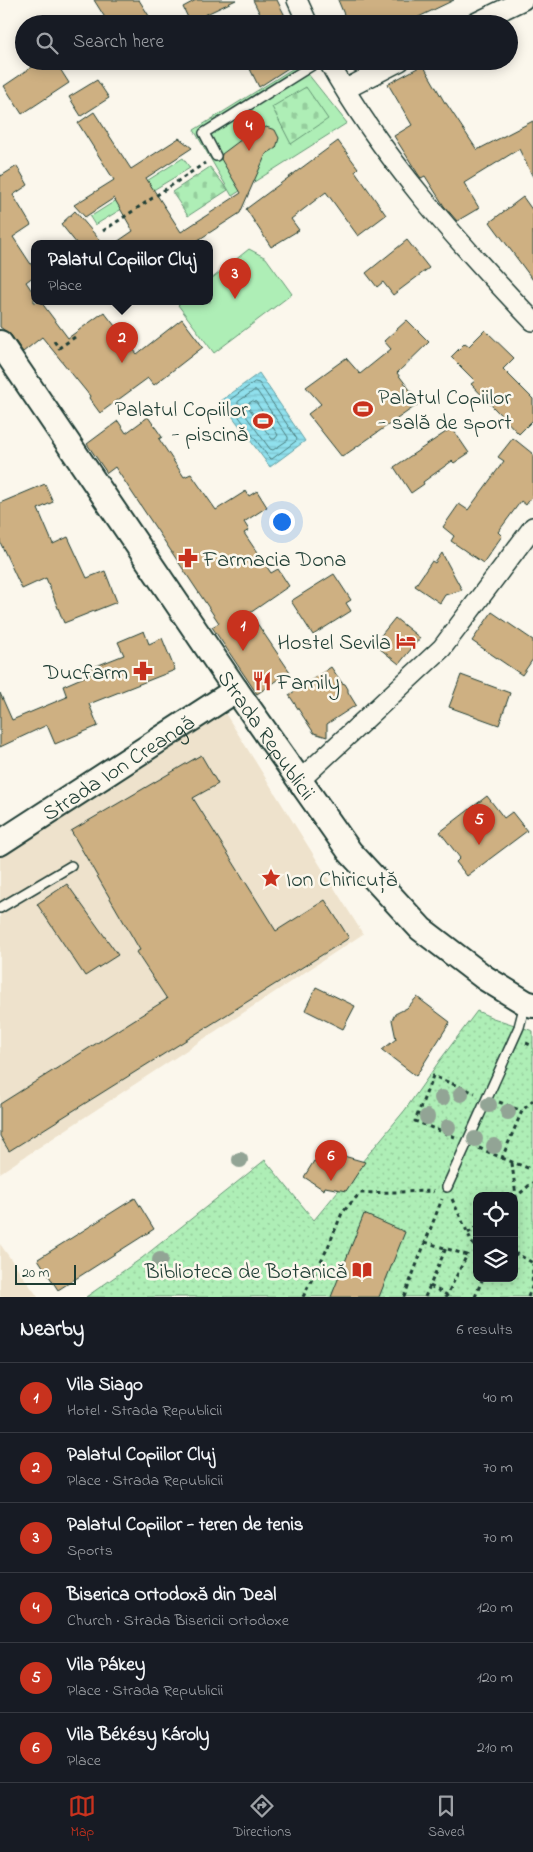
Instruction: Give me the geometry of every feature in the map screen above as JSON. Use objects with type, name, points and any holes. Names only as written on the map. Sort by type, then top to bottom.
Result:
[{"type":"street","points":[[297,0],[304,15]]},
{"type":"street","points":[[492,15],[523,0]]},
{"type":"street","points":[[334,70],[384,148],[471,256],[533,321]]},
{"type":"street","points":[[346,89],[383,70]]},
{"type":"street","name":"Strada Republicii","points":[[0,343],[236,690],[350,852],[421,929],[485,978],[529,1004]]},
{"type":"street","points":[[299,781],[442,648],[533,527]]},
{"type":"street","name":"Strada Ion Creangă","points":[[0,843],[236,690]]},
{"type":"lane","points":[[216,156],[204,133],[305,70]]},
{"type":"lane","points":[[0,908],[71,866]]},
{"type":"lane","points":[[447,1187],[529,1004]]},
{"type":"path","points":[[102,231],[216,156]]},
{"type":"path","points":[[54,341],[59,348],[78,335]]},
{"type":"path","points":[[526,1043],[533,1046]]},
{"type":"path","points":[[522,1111],[533,1100]]},
{"type":"path","points":[[502,1158],[533,1170]]},
{"type":"path","points":[[512,1162],[514,1192]]},
{"type":"path","points":[[518,1195],[533,1182]]},
{"type":"path","points":[[303,1297],[328,1247],[342,1213],[360,1193],[432,1192],[447,1187],[473,1244]]},
{"type":"path","points":[[404,1297],[437,1212]]},
{"type":"path","points":[[468,1233],[473,1229]]},
{"type":"path","points":[[426,1242],[466,1255],[447,1296],[430,1286]]},
{"type":"path","points":[[425,1297],[446,1248]]},
{"type":"path","points":[[518,1255],[533,1264],[532,1287],[528,1297]]},
{"type":"path","points":[[475,1297],[481,1282]]},
{"type":"shaded area","points":[[225,713],[363,934],[0,1173],[0,852]]},
{"type":"shaded area","points":[[0,1244],[38,1297],[0,1297]]},
{"type":"green space","points":[[290,70],[305,70],[347,123],[232,196],[194,130]]},
{"type":"green space","points":[[306,87],[328,119],[291,144],[272,107]]},
{"type":"green space","points":[[183,158],[190,168],[95,225],[90,217]]},
{"type":"green space","points":[[210,167],[228,190],[188,216],[172,192]]},
{"type":"green space","points":[[249,249],[266,258],[292,294],[214,353],[178,305],[213,305],[213,278]]},
{"type":"green space","points":[[477,1011],[533,1031],[533,1297],[86,1297],[142,1258],[265,1160],[314,1220],[405,1110]]},
{"type":"water","name":"Palatul Copiilor - piscină","points":[[259,373],[305,441],[270,467],[221,401]]},
{"type":"building","points":[[94,0],[139,0],[148,15],[103,15]]},
{"type":"building","points":[[196,0],[236,0],[205,15],[187,15],[183,7]]},
{"type":"building","points":[[253,0],[277,0],[284,15],[260,15]]},
{"type":"building","points":[[338,0],[454,0],[423,15],[344,15]]},
{"type":"building","points":[[28,70],[61,70],[69,83],[22,114],[4,86]]},
{"type":"building","points":[[250,70],[285,70],[259,87]]},
{"type":"building","points":[[414,70],[426,70],[445,103],[477,150],[533,121],[533,177],[519,149],[464,183],[479,208],[457,221],[444,206],[425,176],[421,178],[418,174],[394,136],[412,125],[388,84]]},
{"type":"building","points":[[97,80],[109,98],[81,116],[69,97]]},
{"type":"building","points":[[94,112],[131,169],[179,138],[192,148],[146,178],[181,232],[241,193],[221,159],[222,154],[250,133],[254,135],[266,127],[275,130],[279,138],[276,148],[266,154],[240,213],[198,240],[120,240],[133,231],[114,198],[85,217],[74,205],[114,180],[78,123]]},
{"type":"building","points":[[338,141],[358,168],[355,171],[386,215],[358,236],[326,192],[291,219],[299,230],[271,247],[246,209]]},
{"type":"building","points":[[17,166],[28,185],[13,195],[31,225],[13,237],[31,264],[31,278],[26,282],[31,290],[31,305],[43,305],[68,338],[104,312],[137,354],[182,319],[203,347],[154,385],[148,378],[100,413],[89,398],[90,396],[42,337],[23,352],[11,335],[0,327],[0,174],[1,176]]},
{"type":"building","points":[[523,197],[533,211],[533,280],[490,222]]},
{"type":"building","points":[[75,211],[100,240],[74,240],[61,224]]},
{"type":"building","points":[[407,240],[429,268],[393,295],[383,282],[377,287],[366,273]]},
{"type":"building","name":"Palatul Copiilor - sală de sport","points":[[407,320],[429,342],[397,373],[420,403],[342,457],[308,414],[321,404],[306,387],[346,358],[360,374],[391,349],[384,341]]},
{"type":"building","points":[[485,330],[514,358],[503,369],[533,399],[533,420],[519,434],[471,384],[475,381],[451,357],[465,343],[469,346]]},
{"type":"building","points":[[148,417],[162,437],[159,439],[184,477],[191,474],[216,510],[246,491],[249,496],[257,491],[267,507],[244,522],[249,530],[244,533],[271,573],[278,569],[289,586],[250,613],[290,672],[257,694],[212,627],[219,623],[115,467],[107,473],[87,444],[118,421],[126,433]]},
{"type":"building","points":[[452,428],[469,453],[454,463],[452,461],[411,493],[394,467]]},
{"type":"building","points":[[513,438],[533,454],[533,495],[526,505],[521,501],[498,532],[502,536],[483,563],[451,541],[454,536],[443,527],[459,504],[468,510],[504,461],[498,457]]},
{"type":"building","points":[[45,484],[53,502],[38,509],[53,544],[68,537],[87,578],[105,571],[117,602],[64,623],[46,578],[22,589],[0,542],[0,503]]},
{"type":"building","points":[[442,553],[462,590],[445,595],[440,603],[415,586],[432,561],[435,563]]},
{"type":"building","points":[[334,574],[351,600],[346,603],[351,611],[313,635],[291,601]]},
{"type":"building","points":[[492,612],[533,640],[533,659],[522,675],[472,641]]},
{"type":"building","points":[[395,618],[420,638],[399,664],[374,644]]},
{"type":"building","points":[[144,631],[149,644],[162,638],[175,670],[89,704],[98,726],[55,744],[47,725],[0,747],[0,693],[12,720],[67,697],[63,686],[93,673],[91,668],[124,655],[118,642]]},
{"type":"building","points":[[331,667],[342,683],[345,684],[356,705],[327,724],[327,737],[314,733],[289,695]]},
{"type":"building","points":[[461,675],[510,693],[499,725],[449,707]]},
{"type":"building","points":[[201,755],[218,784],[193,798],[276,931],[325,900],[349,938],[9,1151],[0,1136],[0,1104],[167,999],[136,952],[140,950],[71,831]]},
{"type":"building","points":[[487,796],[504,818],[512,812],[527,831],[467,876],[456,862],[460,858],[440,832]]},
{"type":"building","points":[[67,884],[118,955],[85,976],[37,904]]},
{"type":"building","points":[[316,987],[355,1006],[343,1029],[305,1010]]},
{"type":"building","points":[[417,997],[450,1022],[416,1076],[382,1050],[396,1039],[392,1020],[395,1014],[407,1008]]},
{"type":"building","points":[[326,1151],[365,1162],[346,1191],[325,1187],[324,1190],[304,1177],[314,1161],[322,1163]]},
{"type":"building","points":[[135,1198],[154,1229],[58,1290],[38,1259]]},
{"type":"building","points":[[364,1214],[405,1232],[379,1297],[331,1297]]},
{"type":"place","name":"Biserica Ortodoxă din Deal","points":[[249,151]]},
{"type":"place","name":"Palatul Copiilor - teren de tenis","points":[[235,299]]},
{"type":"place","name":"Palatul Copiilor Cluj","points":[[122,363]]},
{"type":"place","name":"Palatul Copiilor - sală de sport","points":[[363,409]]},
{"type":"place","name":"Palatul Copiilor - piscină","points":[[263,421]]},
{"type":"place","name":"Farmacia Dona","points":[[188,558]]},
{"type":"place","name":"Hostel Sevila","points":[[406,641]]},
{"type":"place","name":"Vila Siago","points":[[243,651]]},
{"type":"place","name":"Ducfarm","points":[[143,671]]},
{"type":"place","name":"Family","points":[[262,681]]},
{"type":"place","name":"Vila Pákey","points":[[479,845]]},
{"type":"place","name":"Ion Chiricuță","points":[[271,878]]},
{"type":"place","name":"Vila Békésy Károly","points":[[331,1181]]},
{"type":"place","name":"Biblioteca de Botanică","points":[[362,1270]]}]
